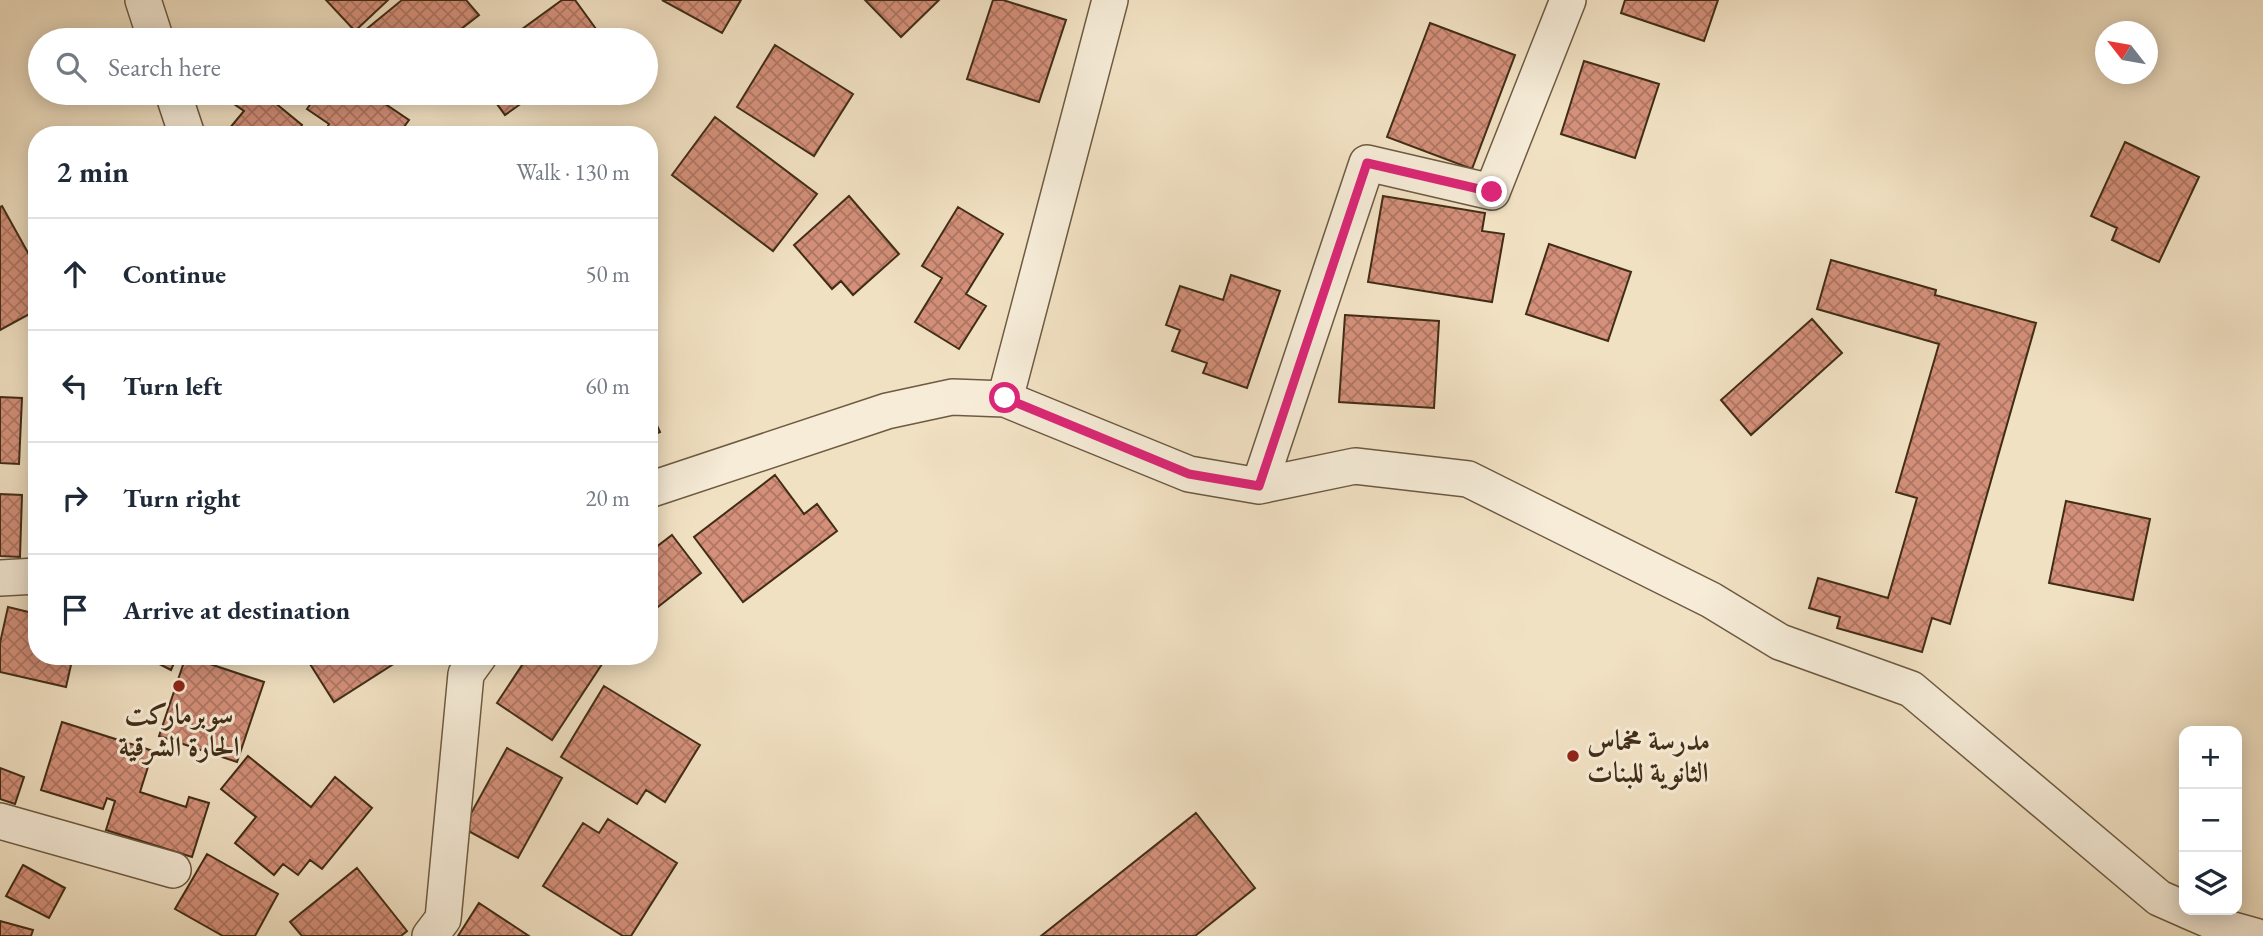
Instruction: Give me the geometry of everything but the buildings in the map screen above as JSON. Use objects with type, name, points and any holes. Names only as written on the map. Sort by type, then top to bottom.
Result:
[{"type":"street","points":[[143,0],[152,28]]},
{"type":"street","points":[[1005,398],[1110,0]]},
{"type":"street","points":[[1259,486],[1367,163],[1492,192],[1567,0]]},
{"type":"street","points":[[177,105],[184,126]]},
{"type":"street","points":[[658,487],[887,411],[952,397],[1005,398],[1189,474],[1259,486],[1354,466],[1468,479],[1711,600],[1780,642],[1911,688],[2159,898],[2179,906]]},
{"type":"street","points":[[0,578],[28,576]]},
{"type":"street","points":[[430,936],[443,919],[466,674],[472,665]]},
{"type":"street","points":[[0,821],[173,870]]},
{"type":"street","points":[[2199,915],[2255,936]]},
{"type":"place","name":"سوبرماركت الحارة الشرقية","points":[[179,686]]},
{"type":"place","name":"مدرسة مخماس الثانوية للبنات","points":[[1573,756]]},
{"type":"route","points":[[1005,398],[1189,474],[1259,486],[1367,163],[1492,192]]}]
